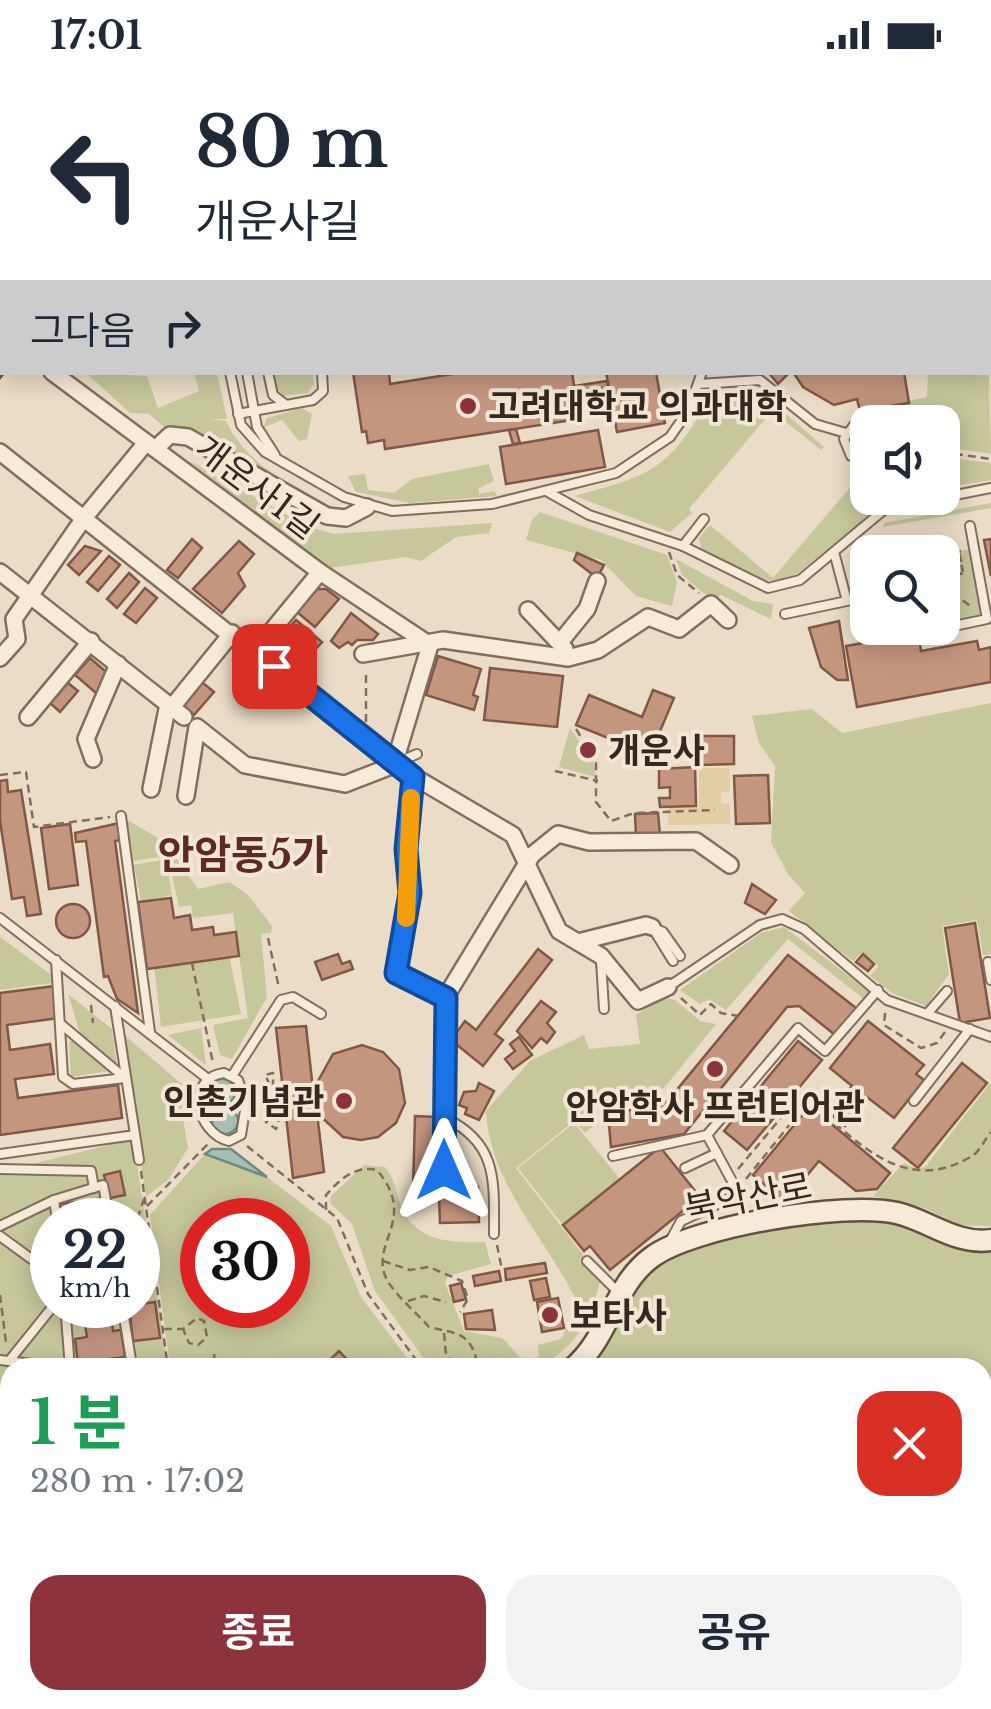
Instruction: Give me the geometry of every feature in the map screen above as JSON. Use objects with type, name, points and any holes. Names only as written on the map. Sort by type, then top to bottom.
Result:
[{"type":"street","name":"개운사1길","points":[[56,375],[320,572],[430,646]]},
{"type":"street","points":[[0,658],[18,639],[14,619],[84,518],[150,446],[170,435],[188,437],[327,516],[342,519],[367,507]]},
{"type":"street","points":[[0,452],[394,765],[513,835],[558,931],[600,956],[638,1000],[668,987]]},
{"type":"street","points":[[0,572],[32,593],[175,710]]},
{"type":"street","points":[[254,651],[320,572]]},
{"type":"street","points":[[561,641],[587,609],[597,582]]},
{"type":"street","points":[[364,654],[459,641],[478,648],[568,658],[598,650],[648,616],[679,629],[711,604],[728,620]]},
{"type":"street","points":[[528,610],[561,641],[568,658]]},
{"type":"street","points":[[152,789],[175,710],[232,633]]},
{"type":"street","points":[[28,716],[91,642]]},
{"type":"street","points":[[394,765],[430,646]]},
{"type":"street","points":[[93,759],[86,739],[118,664]]},
{"type":"street","points":[[186,796],[197,726],[245,765],[345,784],[394,765]]},
{"type":"street","points":[[413,777],[406,849],[410,893],[396,973],[446,998]]},
{"type":"street","points":[[444,1170],[446,998],[536,851],[565,833],[589,842],[696,842],[730,865]]},
{"type":"street","points":[[578,942],[646,925],[652,928]]},
{"type":"street","name":"북악산로","points":[[581,1358],[600,1334],[619,1293],[635,1271],[666,1247],[764,1220],[880,1210],[915,1218],[958,1238],[991,1240]]},
{"type":"lane","points":[[231,375],[238,414],[251,439],[367,507],[392,512],[452,510],[548,492],[616,473],[654,452],[680,424],[701,375]]},
{"type":"lane","points":[[248,375],[261,435],[278,458]]},
{"type":"lane","points":[[269,375],[272,395],[287,405]]},
{"type":"lane","points":[[238,414],[320,395],[322,375]]},
{"type":"lane","points":[[699,384],[760,380],[815,424],[846,433]]},
{"type":"lane","points":[[850,429],[846,433],[850,454]]},
{"type":"lane","points":[[548,492],[589,515],[684,546],[768,588],[800,580],[885,509],[991,488]]},
{"type":"lane","points":[[684,546],[704,519]]},
{"type":"lane","points":[[960,625],[986,619],[970,526]]},
{"type":"lane","points":[[785,614],[847,601],[834,552]]},
{"type":"lane","points":[[394,765],[417,754]]},
{"type":"lane","points":[[121,816],[150,1032]]},
{"type":"lane","points":[[0,918],[212,1076],[232,1076]]},
{"type":"lane","points":[[668,987],[760,925],[782,919],[804,929],[887,1000],[991,1037]]},
{"type":"lane","points":[[652,928],[676,958]]},
{"type":"lane","points":[[600,956],[604,1010]]},
{"type":"lane","points":[[56,960],[66,1082],[125,1078]]},
{"type":"lane","points":[[988,962],[991,980]]},
{"type":"lane","points":[[614,1156],[707,1135],[798,1028],[825,1051],[878,990]]},
{"type":"lane","points":[[927,1014],[946,992]]},
{"type":"lane","points":[[232,1076],[281,1000],[293,997],[321,1014]]},
{"type":"lane","points":[[115,1006],[139,1160]]},
{"type":"lane","points":[[62,1025],[125,1078]]},
{"type":"lane","points":[[914,1101],[970,1029]]},
{"type":"lane","points":[[212,1076],[200,1096],[200,1110],[216,1136],[229,1141],[239,1138],[246,1104],[242,1088],[232,1076]]},
{"type":"lane","points":[[445,1118],[470,1130],[485,1149],[494,1201],[494,1234]]},
{"type":"lane","points":[[0,1154],[135,1135]]},
{"type":"lane","points":[[707,1135],[740,1194],[749,1200]]},
{"type":"lane","points":[[685,1168],[717,1153]]},
{"type":"lane","points":[[0,1169],[91,1170],[94,1188]]},
{"type":"lane","points":[[61,1198],[103,1185],[106,1198]]},
{"type":"lane","points":[[666,1247],[681,1222],[740,1194]]},
{"type":"lane","points":[[0,1226],[30,1212]]},
{"type":"lane","points":[[0,1236],[30,1258]]},
{"type":"lane","points":[[588,1261],[619,1293]]},
{"type":"lane","points":[[7,1358],[33,1328]]},
{"type":"lane","points":[[66,1328],[68,1358]]},
{"type":"lane","points":[[126,1328],[131,1358]]},
{"type":"path","points":[[960,455],[991,459]]},
{"type":"path","points":[[673,542],[669,551],[678,575],[711,604]]},
{"type":"path","points":[[960,556],[964,573]]},
{"type":"path","points":[[961,561],[975,558]]},
{"type":"path","points":[[960,574],[978,571]]},
{"type":"path","points":[[960,599],[986,619]]},
{"type":"path","points":[[364,654],[369,686],[364,741]]},
{"type":"path","points":[[576,728],[596,761],[596,802],[611,821],[634,812],[715,810]]},
{"type":"path","points":[[556,771],[599,782]]},
{"type":"path","points":[[0,776],[26,772],[34,827],[121,816]]},
{"type":"path","points":[[268,938],[281,1000]]},
{"type":"path","points":[[192,963],[212,1076]]},
{"type":"path","points":[[90,986],[93,1023]]},
{"type":"path","points":[[668,987],[700,1015],[711,1004],[721,1014],[738,1016]]},
{"type":"path","points":[[887,1000],[884,1025],[921,1048],[937,1044],[952,1023]]},
{"type":"path","points":[[270,1086],[273,1115]]},
{"type":"path","points":[[736,1172],[802,1094],[892,1168],[924,1171],[973,1156],[991,1132]]},
{"type":"path","points":[[258,1102],[282,1099]]},
{"type":"path","points":[[175,1119],[200,1110],[246,1104]]},
{"type":"path","points":[[743,1182],[799,1113],[802,1115]]},
{"type":"path","points":[[156,1198],[216,1136]]},
{"type":"path","points":[[239,1138],[273,1170],[337,1218],[368,1294],[415,1358]]},
{"type":"path","points":[[139,1160],[144,1197]]},
{"type":"path","points":[[326,1210],[326,1195],[337,1182],[355,1171],[376,1170],[390,1186],[396,1216],[382,1260],[387,1279],[429,1327],[459,1332],[472,1342],[476,1358]]},
{"type":"path","points":[[494,1234],[502,1270]]},
{"type":"path","points":[[382,1260],[391,1267],[429,1267],[462,1280],[468,1299],[460,1312]]},
{"type":"path","points":[[0,1295],[4,1358]]},
{"type":"path","points":[[407,1302],[424,1296],[446,1302]]},
{"type":"path","points":[[160,1308],[167,1358]]},
{"type":"path","points":[[163,1330],[183,1329],[197,1318],[204,1321],[208,1337],[198,1345],[189,1343],[183,1329]]},
{"type":"path","points":[[444,1331],[449,1358]]},
{"type":"path","points":[[214,1354],[215,1358]]},
{"type":"green space","points":[[88,375],[147,376],[158,408],[199,391],[195,375],[217,375],[227,419],[209,419],[226,421],[260,464],[338,510],[332,511],[193,432],[167,429],[149,414],[130,413]]},
{"type":"green space","points":[[273,375],[313,375],[314,384],[308,393],[281,396]]},
{"type":"green space","points":[[928,375],[989,375],[991,454],[960,449],[960,405],[899,403],[927,397]]},
{"type":"green space","points":[[747,392],[770,400],[824,447],[821,450],[772,411],[689,509],[692,513],[670,532],[575,496],[654,468],[680,444],[707,403]]},
{"type":"green space","points":[[302,408],[312,414],[307,439],[299,441],[282,420],[265,427],[278,449],[262,430],[267,418]]},
{"type":"green space","points":[[960,459],[991,463],[991,480],[960,485]]},
{"type":"green space","points":[[188,460],[309,527],[334,534],[492,523],[489,533],[456,537],[421,561],[406,557],[330,568]]},
{"type":"green space","points":[[489,464],[494,481],[479,488],[479,494],[494,491],[497,496],[410,503],[356,492],[348,476],[365,474],[368,490],[394,493],[412,479]]},
{"type":"green space","points":[[850,488],[850,515],[869,515],[782,582],[755,578],[701,548],[699,538],[710,525],[773,578]]},
{"type":"green space","points":[[991,503],[991,508],[960,513],[960,509]]},
{"type":"green space","points":[[540,512],[667,555],[677,582],[672,606],[636,596],[601,560],[526,540],[532,520]]},
{"type":"green space","points":[[927,515],[951,515],[882,527],[885,523]]},
{"type":"green space","points":[[970,549],[983,616],[960,621],[960,551]]},
{"type":"green space","points":[[676,559],[753,601],[773,604],[771,619],[721,595],[712,600],[682,575]]},
{"type":"green space","points":[[991,703],[991,954],[983,955],[977,920],[942,926],[949,974],[926,1006],[892,993],[870,976],[879,966],[862,952],[853,961],[789,911],[805,893],[788,874],[771,842],[775,766],[759,743],[752,716],[812,709],[842,733]]},
{"type":"green space","points":[[570,728],[593,761],[596,777],[559,767]]},
{"type":"green space","points":[[127,820],[165,842],[198,889],[229,882],[247,894],[272,926],[271,933],[261,934],[267,997],[232,1059],[220,1055],[213,1025],[248,1018],[233,913],[193,918],[191,905],[179,907],[168,856],[133,861]]},
{"type":"green space","points":[[166,859],[172,895],[141,901],[134,865]]},
{"type":"green space","points":[[784,927],[870,992],[865,1000],[788,939],[726,1010],[709,999],[700,1004],[680,990],[761,933]]},
{"type":"green space","points":[[0,937],[53,976],[52,983],[0,990]]},
{"type":"green space","points":[[227,944],[241,1014],[161,1027],[153,956]]},
{"type":"green space","points":[[68,994],[112,1029],[117,1066],[80,1033]]},
{"type":"green space","points":[[664,998],[675,1000],[700,1021],[716,1024],[664,1088],[593,1105],[593,1126],[585,1133],[574,1121],[516,1168],[601,1278],[593,1305],[573,1340],[552,1358],[539,1358],[538,1345],[561,1339],[579,1306],[509,1189],[490,1138],[486,1111],[530,1061],[584,1035],[589,1049],[640,1044],[636,1015]]},
{"type":"green space","points":[[201,1028],[206,1065],[168,1035]]},
{"type":"green space","points":[[122,1033],[183,1085],[182,1113],[188,1148],[169,1179],[146,1197]]},
{"type":"green space","points":[[69,1041],[73,1041],[109,1071],[71,1077]]},
{"type":"green space","points":[[991,1082],[991,1226],[958,1225],[925,1208],[873,1196],[904,1163],[917,1169],[925,1167]]},
{"type":"green space","points":[[574,1123],[620,1179],[563,1225],[518,1168]]},
{"type":"green space","points":[[133,1139],[142,1198],[30,1198],[30,1328],[160,1328],[160,1315],[167,1358],[0,1358],[0,1172]]},
{"type":"green space","points":[[205,1154],[267,1177],[294,1198],[180,1198],[180,1328],[310,1328],[310,1210],[331,1226],[361,1297],[407,1358],[169,1358],[160,1291],[160,1204]]},
{"type":"green space","points":[[364,1165],[385,1167],[404,1213],[420,1230],[440,1239],[485,1242],[491,1264],[448,1276],[445,1283],[464,1331],[502,1338],[521,1358],[423,1358],[375,1291],[352,1224],[330,1203],[331,1196]]},
{"type":"green space","points":[[877,1220],[962,1250],[991,1252],[991,1358],[597,1358],[648,1276],[668,1260],[723,1238]]},
{"type":"sand","points":[[699,768],[730,768],[730,791],[721,792],[721,803],[730,804],[730,824],[668,825],[668,808],[699,808]]},
{"type":"shaded area","points":[[222,1079],[231,1083],[235,1092],[231,1101],[222,1105],[213,1101],[209,1092],[213,1083]]},
{"type":"shaded area","points":[[225,1108],[234,1112],[238,1121],[234,1130],[225,1134],[216,1130],[212,1121],[216,1112]]},
{"type":"shaded area","points":[[212,1149],[231,1149],[267,1177],[205,1154]]},
{"type":"building","name":"고려대학교 의과대학","points":[[353,375],[389,375],[390,384],[446,375],[572,375],[579,419],[385,449],[384,440],[368,443],[366,431],[362,432]]},
{"type":"building","points":[[607,375],[657,375],[665,423],[617,432]]},
{"type":"building","points":[[770,375],[787,375],[778,384]]},
{"type":"building","points":[[795,375],[904,375],[909,403],[858,405],[857,399],[834,405],[803,387]]},
{"type":"building","points":[[607,381],[608,387],[575,393],[574,386]]},
{"type":"building","points":[[516,429],[520,443],[513,444],[509,430]]},
{"type":"building","points":[[598,430],[605,467],[506,484],[500,447]]},
{"type":"building","points":[[192,539],[202,548],[178,578],[167,570]]},
{"type":"building","points":[[991,539],[991,576],[984,540]]},
{"type":"building","points":[[239,541],[254,554],[238,573],[245,586],[222,613],[193,589]]},
{"type":"building","points":[[85,546],[101,551],[79,575],[68,565]]},
{"type":"building","points":[[577,553],[604,565],[597,578],[574,560]]},
{"type":"building","points":[[109,556],[120,565],[98,591],[87,582]]},
{"type":"building","points":[[129,573],[139,582],[117,608],[107,599]]},
{"type":"building","points":[[145,588],[157,598],[136,623],[124,614]]},
{"type":"building","points":[[317,589],[326,589],[339,599],[315,627],[297,612]]},
{"type":"building","points":[[351,613],[378,634],[373,640],[357,640],[352,645],[348,642],[339,648],[331,641]]},
{"type":"building","points":[[296,620],[322,642],[312,653],[306,647],[286,662],[271,648]]},
{"type":"building","points":[[839,621],[848,680],[837,680],[821,667],[809,628]]},
{"type":"building","points":[[977,641],[979,650],[991,647],[991,682],[857,707],[846,646],[920,645],[921,651]]},
{"type":"building","points":[[438,656],[481,669],[473,695],[478,697],[474,710],[426,695]]},
{"type":"building","points":[[90,658],[111,676],[96,693],[75,675]]},
{"type":"building","points":[[490,668],[563,676],[557,727],[484,720]]},
{"type":"building","points":[[198,679],[214,692],[194,715],[179,701]]},
{"type":"building","points":[[68,683],[78,691],[60,712],[50,703]]},
{"type":"building","points":[[653,690],[674,698],[650,755],[576,725],[589,695],[642,717]]},
{"type":"building","points":[[699,736],[734,736],[734,764],[700,765]]},
{"type":"building","points":[[695,767],[696,806],[660,807],[659,798],[670,798],[670,787],[659,788],[659,769]]},
{"type":"building","points":[[768,775],[770,823],[736,824],[734,776]]},
{"type":"building","points":[[7,780],[8,792],[21,790],[41,914],[27,916],[24,897],[12,899],[0,821],[0,781]]},
{"type":"building","points":[[658,813],[660,835],[636,837],[635,814]]},
{"type":"building","points":[[119,823],[121,840],[115,841],[138,1013],[117,999],[108,976],[104,977],[86,841],[76,842],[75,833]]},
{"type":"building","points":[[70,824],[78,885],[49,889],[41,828]]},
{"type":"building","points":[[752,884],[776,900],[765,914],[745,903]]},
{"type":"building","points":[[171,898],[174,918],[190,915],[192,930],[213,927],[214,935],[236,932],[239,956],[147,969],[138,902]]},
{"type":"building","points":[[73,904],[85,909],[90,921],[85,933],[73,938],[61,933],[56,921],[61,909]]},
{"type":"building","points":[[975,923],[990,1018],[960,1023],[945,928]]},
{"type":"building","points":[[538,949],[552,960],[495,1034],[503,1040],[483,1066],[451,1040],[465,1021],[476,1030]]},
{"type":"building","points":[[338,954],[342,964],[350,961],[353,969],[322,980],[315,962]]},
{"type":"building","points":[[863,954],[874,964],[868,971],[856,962]]},
{"type":"building","name":"안암학사 프런티어관","points":[[788,955],[856,1008],[835,1035],[799,1006],[787,1007],[684,1134],[611,1147],[608,1114],[665,1104]]},
{"type":"building","points":[[55,986],[59,1018],[7,1025],[10,1050],[50,1044],[54,1074],[15,1079],[18,1098],[118,1085],[122,1118],[0,1135],[0,993]]},
{"type":"building","points":[[541,1001],[556,1012],[547,1023],[555,1032],[547,1043],[541,1038],[532,1048],[517,1031]]},
{"type":"building","points":[[868,1021],[924,1065],[916,1074],[924,1080],[894,1118],[867,1097],[845,1126],[830,1114],[852,1086],[830,1068]]},
{"type":"building","name":"인촌기념관","points":[[306,1026],[313,1090],[333,1054],[362,1045],[383,1052],[399,1069],[405,1103],[396,1123],[378,1137],[361,1140],[343,1137],[317,1113],[324,1172],[293,1178],[276,1028]]},
{"type":"building","points":[[519,1037],[532,1055],[513,1069],[505,1059],[515,1051],[510,1044]]},
{"type":"building","points":[[798,1041],[822,1060],[747,1150],[724,1131]]},
{"type":"building","points":[[962,1063],[987,1083],[918,1168],[893,1148]]},
{"type":"building","points":[[479,1083],[494,1091],[479,1120],[465,1114],[467,1108],[459,1105],[464,1092],[476,1091]]},
{"type":"building","points":[[810,1106],[890,1173],[877,1189],[856,1191],[819,1161],[785,1202],[753,1175]]},
{"type":"building","points":[[415,1116],[435,1117],[434,1191],[413,1190]]},
{"type":"building","points":[[660,1147],[700,1197],[610,1270],[590,1246],[584,1251],[563,1225]]},
{"type":"building","points":[[120,1171],[125,1195],[110,1198],[104,1175]]},
{"type":"building","points":[[478,1187],[479,1222],[440,1223],[439,1197],[467,1196],[466,1188]]},
{"type":"building","points":[[545,1263],[547,1273],[506,1280],[505,1269]]},
{"type":"building","points":[[499,1271],[501,1281],[475,1286],[473,1276]]},
{"type":"building","points":[[546,1278],[550,1297],[534,1300],[530,1281]]},
{"type":"building","points":[[461,1283],[466,1299],[454,1302],[450,1286]]},
{"type":"building","name":"보타사","points":[[558,1298],[564,1328],[542,1332],[537,1302]]},
{"type":"building","points":[[492,1310],[495,1330],[466,1329],[464,1314]]},
{"type":"building","points":[[86,1328],[121,1330],[125,1357],[77,1358],[75,1339],[87,1337]]},
{"type":"building","points":[[132,1328],[159,1328],[160,1338],[133,1341]]},
{"type":"slow traffic","points":[[406,918],[411,798]]},
{"type":"place","name":"고려대학교 의과대학","points":[[468,406]]},
{"type":"place","name":"개운사","points":[[588,750]]},
{"type":"place","name":"안암학사 프런티어관","points":[[715,1069]]},
{"type":"place","name":"인촌기념관","points":[[344,1101]]},
{"type":"place","name":"보타사","points":[[550,1315]]},
{"type":"district","name":"안암동5가","points":[[243,855]]},
{"type":"route","points":[[274,666],[413,777],[406,849],[410,893],[396,973],[446,998],[444,1170]]}]
